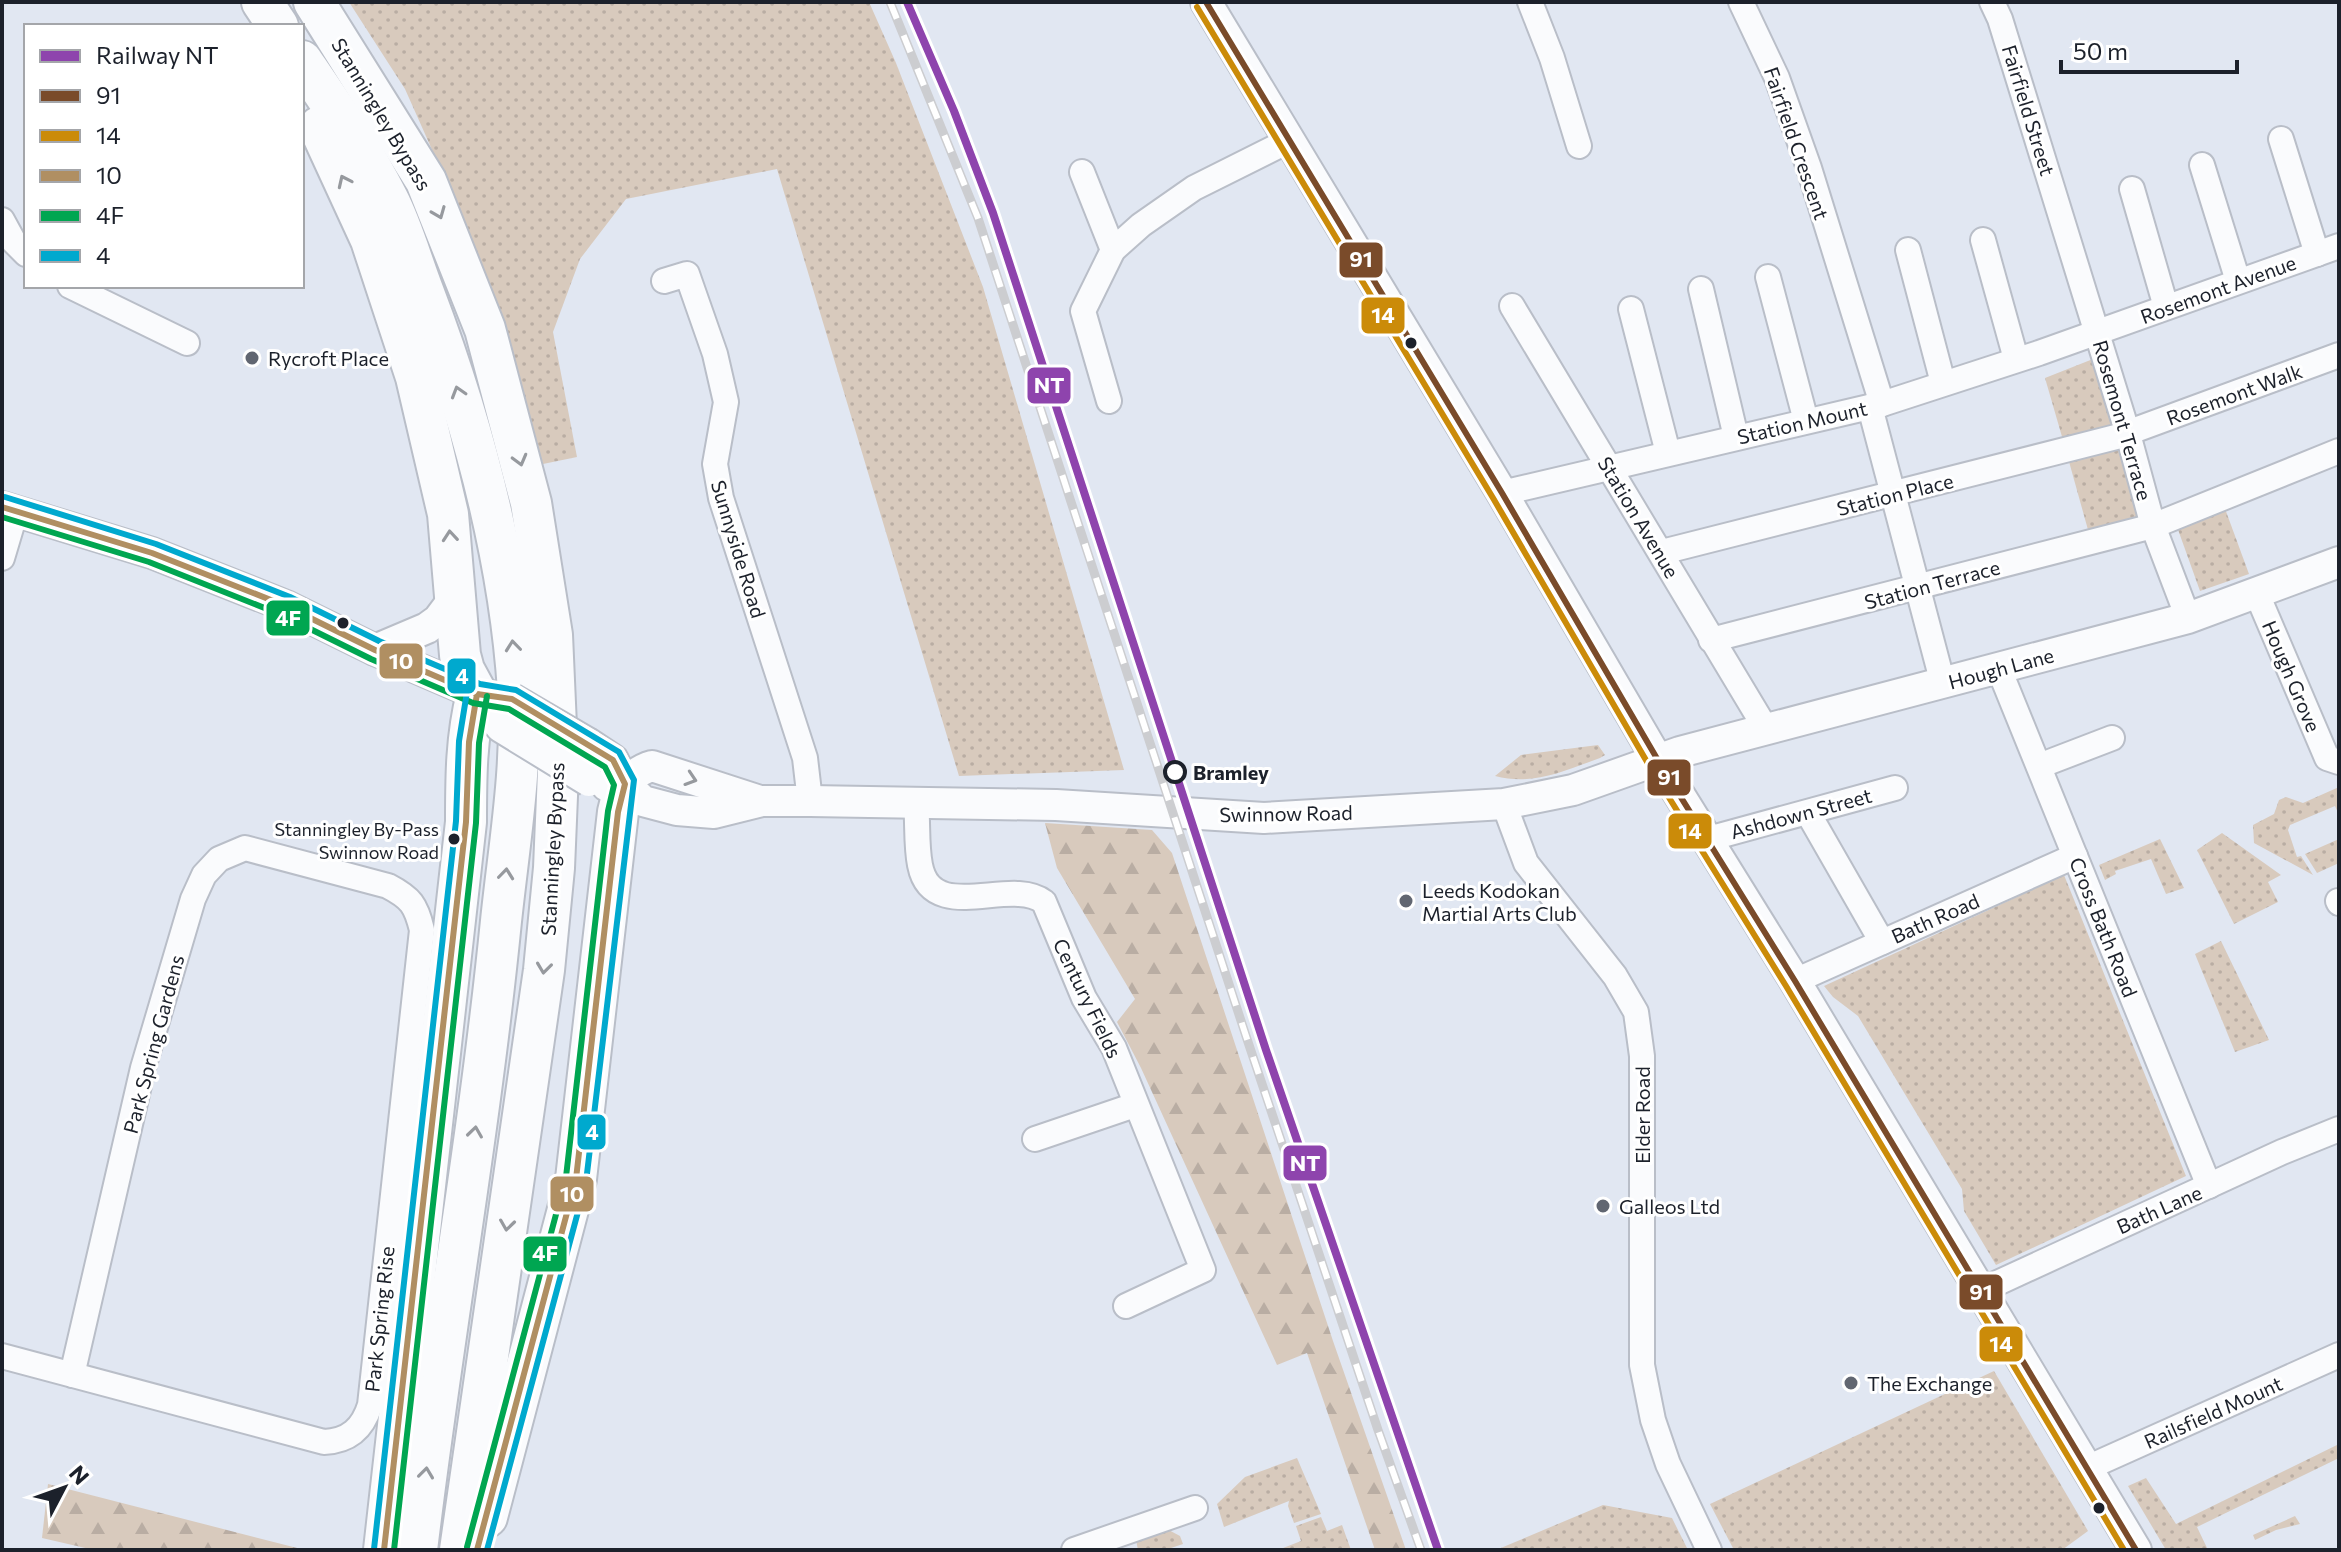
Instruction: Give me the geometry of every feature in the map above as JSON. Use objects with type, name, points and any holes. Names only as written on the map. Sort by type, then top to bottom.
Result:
[{"type":"highway","points":[[261,2],[274,24]]},
{"type":"highway","name":"Stanningley Bypass","points":[[314,2],[426,181],[485,329],[531,503],[552,635],[558,772],[544,970],[460,1550]]},
{"type":"highway","name":"Stanningley Bypass","points":[[304,64],[389,200],[442,341],[487,486],[510,618],[518,691],[518,751],[490,1036],[417,1550]]},
{"type":"highway","points":[[304,94],[371,240],[416,377],[448,514],[460,655],[464,670],[484,700],[468,738],[466,822],[384,1550]]},
{"type":"highway","points":[[477,1550],[576,1179],[618,812],[607,782]]},
{"type":"street","points":[[1206,2],[1502,493],[1659,762],[1795,981],[2136,1550]]},
{"type":"street","points":[[1530,2],[1552,58],[1579,146]]},
{"type":"street","name":"Fairfield Crescent","points":[[1741,2],[1777,78],[1809,168],[1845,287],[1876,405],[1892,495],[1943,684]]},
{"type":"street","name":"Fairfield Street","points":[[1992,2],[2063,220]]},
{"type":"street","points":[[2281,139],[2328,250]]},
{"type":"street","points":[[1109,401],[1083,311],[1113,250],[1141,225],[1194,188],[1290,140]]},
{"type":"street","points":[[2202,165],[2238,281]]},
{"type":"street","points":[[1082,172],[1113,250]]},
{"type":"street","points":[[2132,189],[2166,307]]},
{"type":"street","points":[[2,220],[22,242]]},
{"type":"street","name":"Rosemont Terrace","points":[[2063,220],[2153,526],[2188,618]]},
{"type":"street","points":[[1983,240],[2016,359]]},
{"type":"street","points":[[1908,250],[1943,383]]},
{"type":"street","name":"Rosemont Avenue","points":[[2097,332],[2328,250]]},
{"type":"street","name":"Sunnyside Road","points":[[664,281],[687,274],[715,354],[726,402],[715,464],[721,498],[805,758],[810,801]]},
{"type":"street","points":[[1768,277],[1806,421]]},
{"type":"street","points":[[74,288],[187,343]]},
{"type":"street","points":[[1701,289],[1736,437]]},
{"type":"street","name":"Station Avenue","points":[[1512,306],[1766,729]]},
{"type":"street","points":[[1631,309],[1668,453]]},
{"type":"street","name":"Station Mount","points":[[1502,493],[1876,405],[2097,332]]},
{"type":"street","name":"Rosemont Walk","points":[[2128,434],[2339,355]]},
{"type":"street","name":"Station Place","points":[[1662,552],[2128,434]]},
{"type":"street","name":"Station Terrace","points":[[1711,640],[2153,526],[2339,451]]},
{"type":"street","points":[[2,558],[9,509]]},
{"type":"street","name":"Swinnow Road","points":[[9,509],[152,553],[286,606],[484,700],[512,699],[613,760],[607,782]]},
{"type":"street","name":"Hough Lane","points":[[1659,762],[1680,752],[2188,618],[2339,562]]},
{"type":"street","name":"Hough Grove","points":[[2257,594],[2333,760]]},
{"type":"street","points":[[375,650],[427,628],[438,620],[456,596]]},
{"type":"street","name":"Cross Bath Road","points":[[1999,669],[2209,1186]]},
{"type":"street","name":"Swinnow Road","points":[[484,700],[501,727],[643,801],[677,810],[714,813],[762,801],[810,801],[1056,805],[1264,818],[1504,804],[1573,790],[1659,762]]},
{"type":"street","points":[[2039,766],[2112,738]]},
{"type":"street","name":"Ashdown Street","points":[[1708,839],[1895,788]]},
{"type":"street","name":"Century Fields","points":[[916,803],[920,868],[930,885],[945,896],[969,898],[1019,893],[1030,894],[1044,902],[1084,998],[1114,1048],[1203,1270],[1126,1306]]},
{"type":"street","name":"Elder Road","points":[[1504,804],[1526,863],[1615,976],[1636,1012],[1642,1056],[1642,1365],[1653,1420],[1668,1464],[1709,1550]]},
{"type":"street","points":[[1808,813],[1882,942]]},
{"type":"street","name":"Park Spring Gardens","points":[[72,1375],[143,1068],[193,899],[204,875],[219,859],[245,848],[355,878]]},
{"type":"street","name":"Bath Road","points":[[1795,981],[2075,856]]},
{"type":"street","name":"Park Spring Rise","points":[[2,1356],[324,1442],[335,1442],[351,1435],[367,1416],[422,930],[417,909],[405,894],[388,886],[355,878]]},
{"type":"street","points":[[1035,1139],[1135,1105]]},
{"type":"street","name":"Bath Lane","points":[[1980,1291],[2339,1129]]},
{"type":"street","name":"Railsfield Mount","points":[[2087,1468],[2339,1355]]},
{"type":"street","points":[[1074,1550],[1195,1508]]},
{"type":"green space","points":[[349,2],[869,2],[896,63],[983,287],[1124,770],[959,776],[777,169],[626,199],[580,259],[553,332],[577,457],[543,464],[474,244],[405,89]]},
{"type":"green space","points":[[2093,359],[2115,433],[2065,447],[2045,378]]},
{"type":"green space","points":[[2118,443],[2141,523],[2090,537],[2068,458]]},
{"type":"green space","points":[[2224,506],[2249,574],[2200,591],[2176,524]]},
{"type":"green space","points":[[1598,745],[1605,755],[1561,772],[1522,779],[1495,776],[1521,755]]},
{"type":"green space","points":[[2339,787],[2339,815],[2335,806],[2290,825],[2288,830],[2297,857],[2301,856],[2313,875],[2254,843],[2253,825],[2274,814],[2279,800],[2286,797],[2303,803]]},
{"type":"green space","points":[[1045,823],[1152,830],[1172,853],[1333,1341],[1406,1550],[1375,1550],[1307,1353],[1277,1365],[1117,1022],[1135,999],[1057,868]]},
{"type":"green space","points":[[2222,833],[2281,875],[2268,882],[2278,902],[2234,924],[2197,850]]},
{"type":"green space","points":[[2160,839],[2184,888],[2166,894],[2151,859],[2115,871],[2116,874],[2105,880],[2099,865]]},
{"type":"green space","points":[[2339,839],[2339,863],[2317,873],[2305,854]]},
{"type":"green space","points":[[2064,875],[2186,1176],[1996,1265],[1964,1211],[1962,1189],[1858,1016],[1824,986]]},
{"type":"green space","points":[[2221,941],[2269,1040],[2235,1052],[2195,954]]},
{"type":"green space","points":[[1994,1371],[2088,1531],[2062,1550],[1734,1550],[1710,1504]]},
{"type":"green space","points":[[2339,1444],[2339,1458],[2197,1527],[2208,1550],[2166,1550],[2128,1486],[2146,1478],[2176,1524]]},
{"type":"green space","points":[[1297,1458],[1321,1514],[1294,1523],[1289,1501],[1224,1527],[1217,1504],[1245,1477]]},
{"type":"green space","points":[[48,1484],[305,1550],[94,1550],[42,1538]]},
{"type":"green space","points":[[1603,1505],[1672,1518],[1688,1550],[1496,1550]]},
{"type":"green space","points":[[2295,1516],[2300,1524],[2255,1540],[2253,1535]]},
{"type":"green space","points":[[1321,1517],[1327,1531],[1342,1525],[1351,1550],[1278,1550],[1301,1541],[1296,1526]]},
{"type":"green space","points":[[1163,1527],[1180,1536],[1183,1544],[1165,1550],[1138,1550],[1135,1535]]},
{"type":"railway","points":[[890,2],[978,218],[1246,1036],[1421,1550]]},
{"type":"rail line","name":"NT","points":[[907,2],[993,213],[1266,1050],[1438,1550]]},
{"type":"transit line","name":"91","points":[[1206,2],[1502,493],[1659,762],[1795,981],[2136,1550]]},
{"type":"transit line","name":"14","points":[[1197,7],[1493,498],[1650,767],[1786,986],[2124,1550]]},
{"type":"transit line","name":"4","points":[[5,497],[156,544],[290,597],[379,641],[480,684],[516,690],[619,752],[634,780],[586,1182],[487,1550]]},
{"type":"transit line","name":"10","points":[[2,507],[152,553],[286,606],[375,650],[477,694],[512,699],[613,760],[625,784],[618,812],[576,1179],[477,1550]]},
{"type":"transit line","name":"4F","points":[[2,517],[149,562],[282,615],[371,659],[473,703],[509,709],[605,767],[614,785],[608,811],[566,1177],[467,1547]]},
{"type":"transit line","name":"4","points":[[374,1549],[456,821],[459,741],[467,692]]},
{"type":"transit line","name":"10","points":[[384,1550],[466,822],[469,742],[477,694]]},
{"type":"transit line","name":"4F","points":[[394,1550],[476,823],[479,743],[487,696]]},
{"type":"place","name":"Rycroft Place","points":[[252,358]]},
{"type":"place","name":"Bramley","points":[[1175,772]]},
{"type":"place","name":"Stanningley By-Pass Swinnow Road","points":[[454,839]]},
{"type":"place","name":"Leeds Kodokan Martial Arts Club","points":[[1406,901]]},
{"type":"place","name":"Galleos Ltd","points":[[1603,1206]]},
{"type":"place","name":"The Exchange","points":[[1851,1383]]}]
